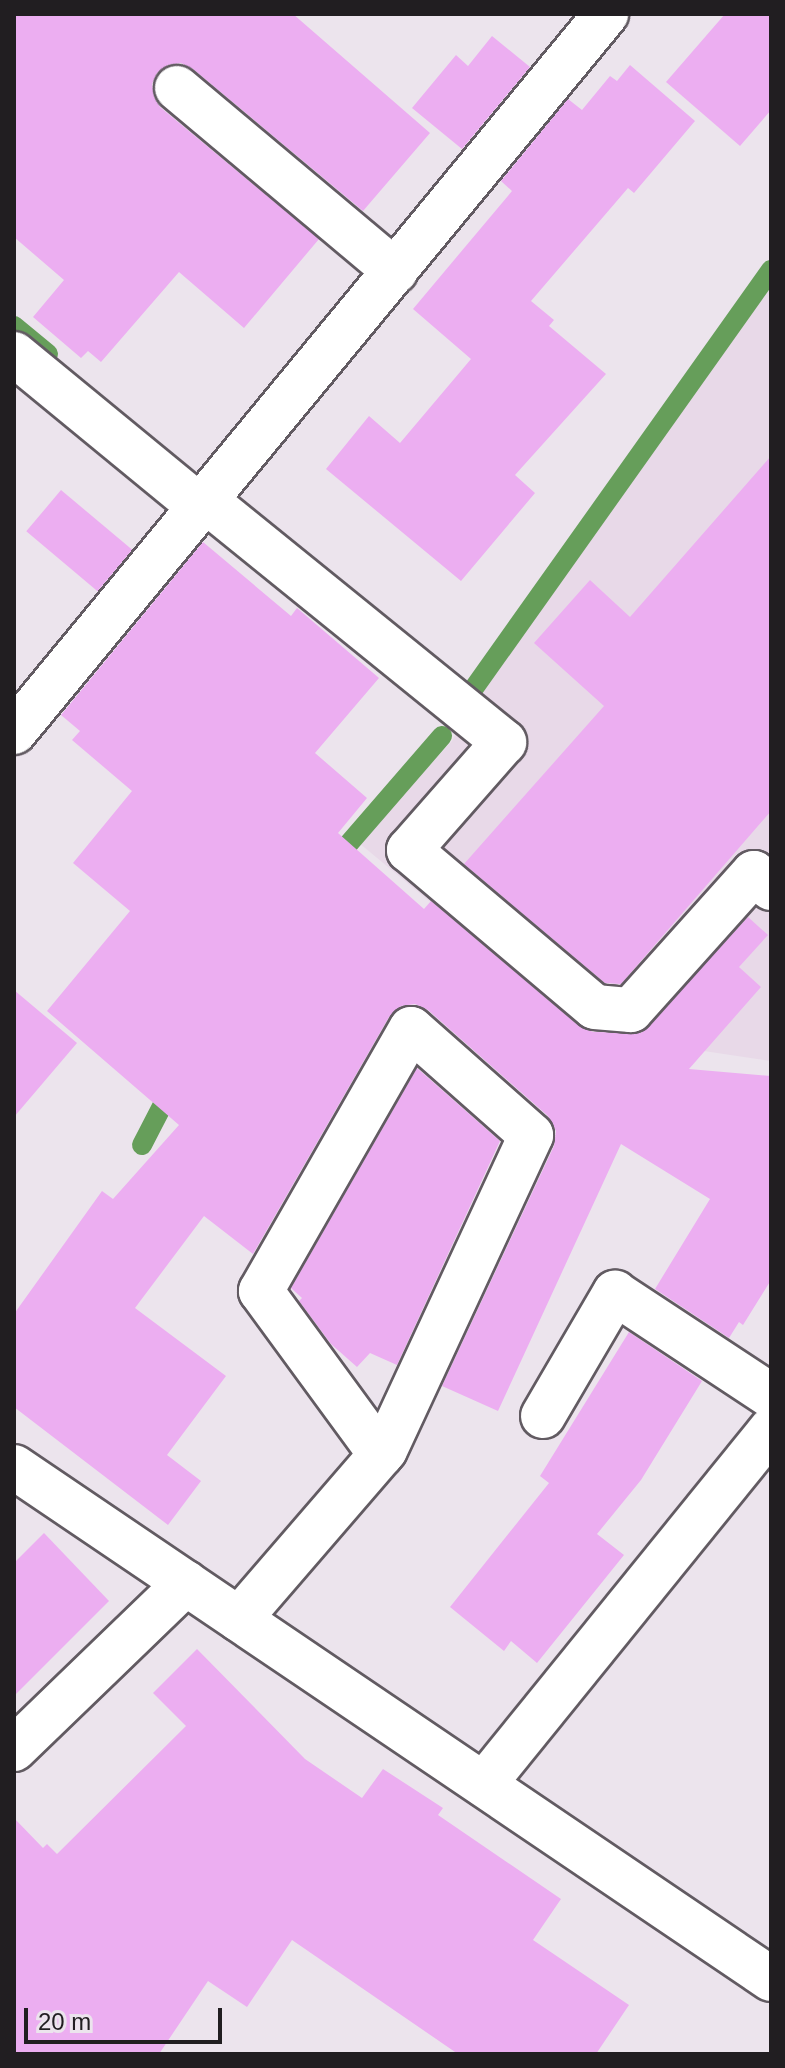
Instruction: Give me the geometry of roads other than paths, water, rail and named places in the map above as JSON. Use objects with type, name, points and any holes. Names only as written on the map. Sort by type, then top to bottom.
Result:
[{"type":"street","points":[[14,732],[606,14]]},
{"type":"street","points":[[177,88],[395,271]]},
{"type":"street","points":[[14,354],[504,742],[409,850],[595,1007],[631,1010],[754,873],[771,888]]},
{"type":"street","points":[[239,1619],[381,1455],[531,1135],[411,1029],[261,1291],[381,1455]]},
{"type":"street","points":[[543,1416],[615,1293],[771,1396]]},
{"type":"street","points":[[484,1784],[771,1429]]},
{"type":"street","points":[[14,1467],[771,1979]]},
{"type":"street","points":[[14,1749],[186,1583]]},
{"type":"waterway","points":[[474,688],[771,270]]},
{"type":"waterway","points":[[14,326],[48,354]]},
{"type":"waterway","points":[[332,863],[442,736]]},
{"type":"waterway","points":[[142,1145],[172,1087]]}]
